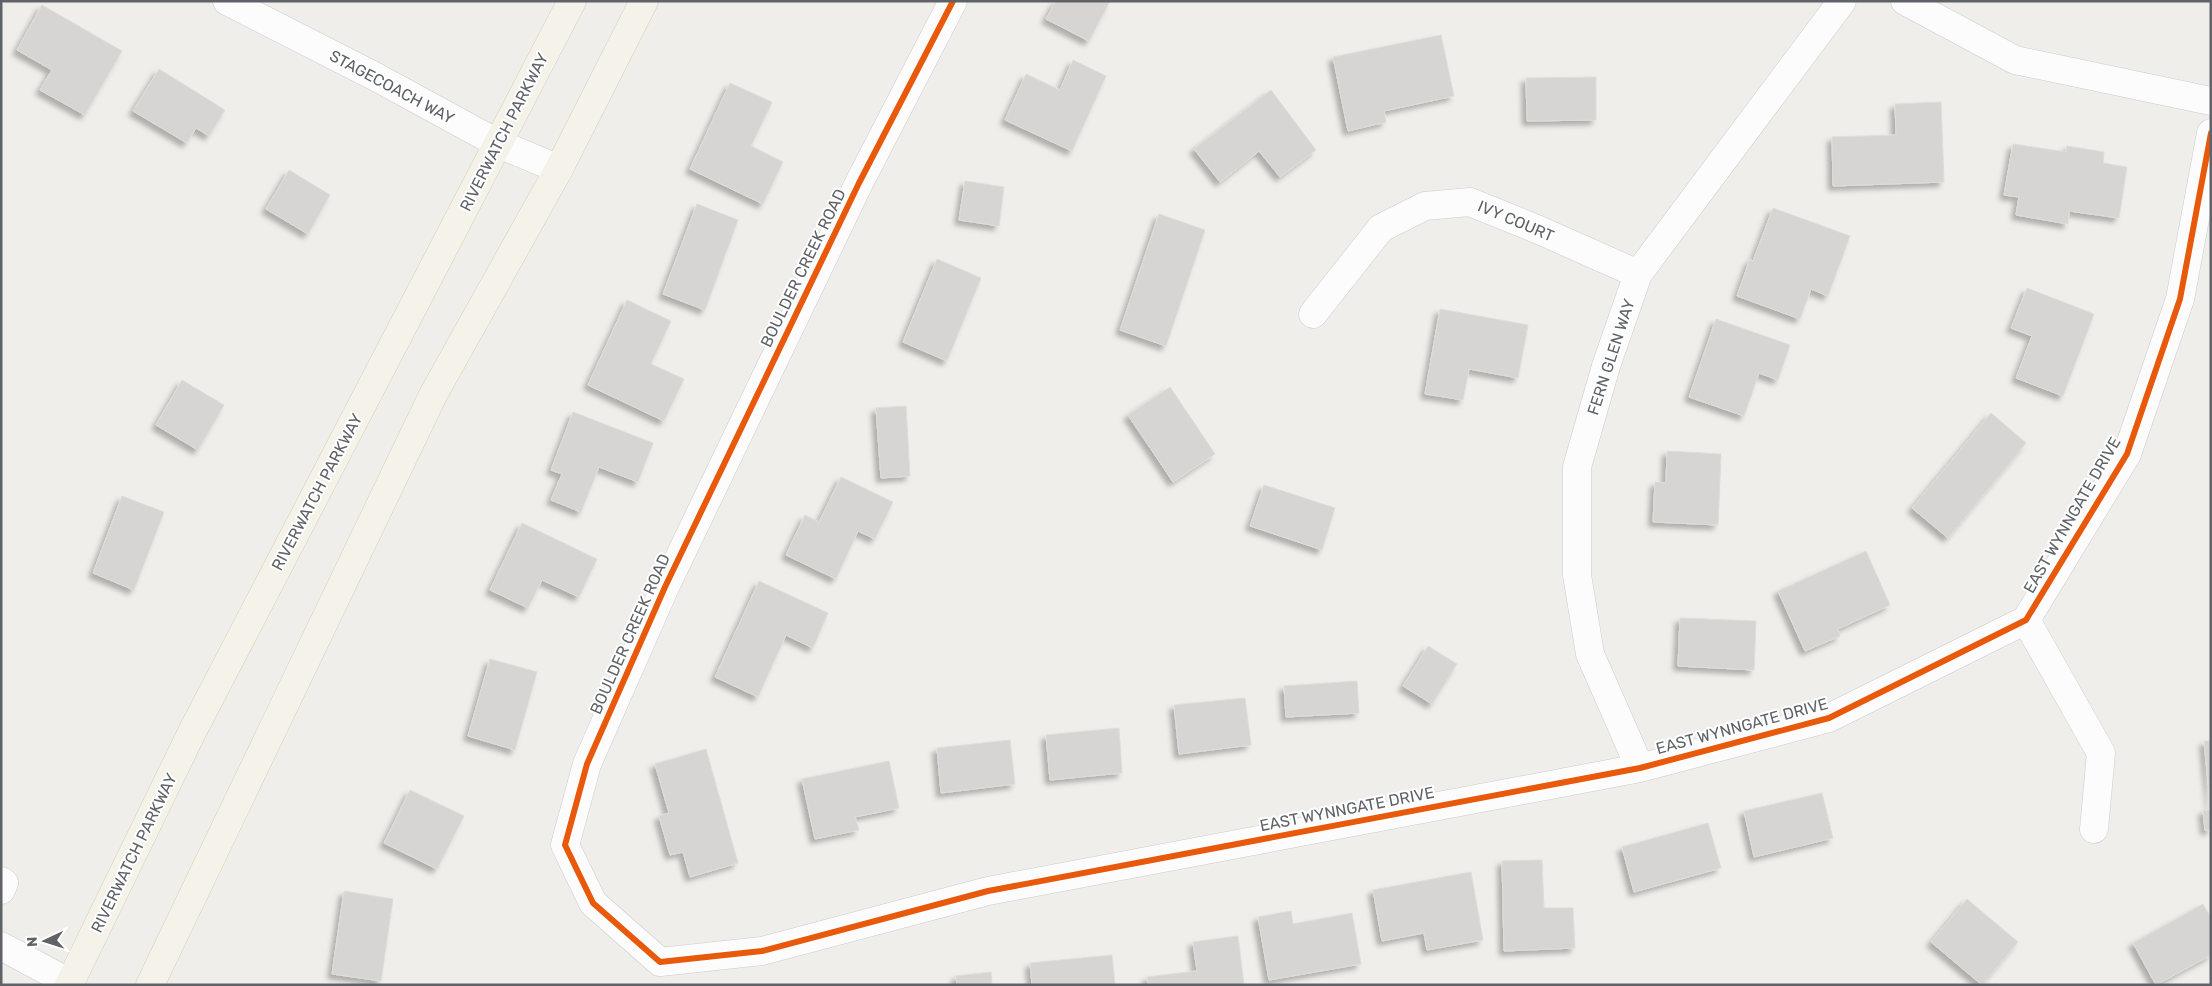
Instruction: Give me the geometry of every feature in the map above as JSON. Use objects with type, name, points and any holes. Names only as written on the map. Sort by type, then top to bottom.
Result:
[{"type":"main road","name":"RIVERWATCH PARKWAY","points":[[69,984],[191,734],[572,1]]},
{"type":"main road","points":[[150,985],[433,395],[558,169],[644,1]]},
{"type":"street","name":"STAGECOACH WAY","points":[[226,1],[376,77],[499,144],[558,169]]},
{"type":"street","name":"BOULDER CREEK ROAD","points":[[953,1],[859,183],[665,587],[587,764],[565,845],[593,903],[660,962],[762,951],[988,891]]},
{"type":"street","name":"FERN GLEN WAY","points":[[1640,768],[1590,654],[1577,575],[1577,467],[1606,366],[1638,274],[1842,1]]},
{"type":"street","points":[[1905,1],[2015,60],[2211,101]]},
{"type":"street","name":"EAST WYNNGATE DRIVE","points":[[988,891],[1640,768],[1829,718],[2026,620],[2127,454],[2180,299],[2211,133]]},
{"type":"street","name":"IVY COURT","points":[[1313,314],[1381,228],[1425,206],[1470,202],[1638,274]]},
{"type":"street","points":[[2026,620],[2101,753],[2094,829]]},
{"type":"street","points":[[1,881],[4,883],[1,890]]},
{"type":"street","points":[[1,946],[69,984]]},
{"type":"building","points":[[1056,1],[1110,1],[1089,41],[1046,19]]},
{"type":"building","points":[[42,5],[122,51],[85,115],[40,90],[52,70],[17,50]]},
{"type":"building","points":[[1441,35],[1454,96],[1384,111],[1386,122],[1348,131],[1333,57]]},
{"type":"building","points":[[1073,60],[1106,76],[1072,151],[1005,120],[1026,74],[1060,90]]},
{"type":"building","points":[[159,69],[225,110],[209,136],[196,128],[187,143],[133,111]]},
{"type":"building","points":[[1596,77],[1596,120],[1527,121],[1526,78]]},
{"type":"building","points":[[730,83],[772,102],[751,146],[783,162],[763,204],[690,169]]},
{"type":"building","points":[[1271,90],[1316,150],[1280,177],[1259,151],[1220,182],[1194,149]]},
{"type":"building","points":[[1941,102],[1944,182],[1833,186],[1832,137],[1896,135],[1895,104]]},
{"type":"building","points":[[2013,144],[2066,152],[2067,146],[2104,152],[2103,163],[2127,167],[2119,218],[2069,211],[2068,224],[2016,215],[2019,197],[2004,195]]},
{"type":"building","points":[[289,170],[330,195],[308,234],[266,209]]},
{"type":"building","points":[[965,181],[1004,187],[999,226],[959,220]]},
{"type":"building","points":[[697,204],[738,220],[705,310],[663,294]]},
{"type":"building","points":[[1773,208],[1850,236],[1828,296],[1811,289],[1800,319],[1737,296],[1750,259],[1753,261]]},
{"type":"building","points":[[1159,214],[1205,230],[1166,346],[1120,330]]},
{"type":"building","points":[[937,259],[981,278],[947,361],[903,342]]},
{"type":"building","points":[[2027,288],[2094,314],[2063,396],[2016,378],[2032,336],[2011,328]]},
{"type":"building","points":[[627,300],[671,321],[651,364],[684,379],[664,421],[588,385]]},
{"type":"building","points":[[1440,309],[1528,325],[1518,378],[1469,369],[1463,400],[1425,394]]},
{"type":"building","points":[[1716,319],[1790,345],[1778,380],[1759,373],[1744,416],[1689,397]]},
{"type":"building","points":[[182,380],[224,405],[198,450],[156,425]]},
{"type":"building","points":[[1170,387],[1215,454],[1173,482],[1128,415]]},
{"type":"building","points":[[906,406],[910,476],[881,478],[876,408]]},
{"type":"building","points":[[573,412],[653,443],[638,482],[599,467],[581,512],[551,500],[562,474],[551,470]]},
{"type":"building","points":[[1991,413],[2026,443],[1948,538],[1912,508]]},
{"type":"building","points":[[1667,451],[1721,454],[1718,525],[1653,522],[1655,482],[1666,483]]},
{"type":"building","points":[[841,477],[893,502],[875,539],[858,531],[836,579],[786,555],[805,515],[819,522]]},
{"type":"building","points":[[1264,485],[1335,508],[1322,550],[1250,526]]},
{"type":"building","points":[[122,496],[164,512],[134,590],[93,573]]},
{"type":"building","points":[[522,523],[597,559],[579,597],[542,580],[528,608],[490,590]]},
{"type":"building","points":[[1866,551],[1890,605],[1838,629],[1840,636],[1805,651],[1778,591]]},
{"type":"building","points":[[759,581],[828,613],[813,648],[786,635],[758,697],[715,677]]},
{"type":"building","points":[[1680,618],[1756,621],[1754,670],[1678,666]]},
{"type":"building","points":[[1428,646],[1457,664],[1432,704],[1403,686]]},
{"type":"building","points":[[490,659],[537,672],[515,750],[468,736]]},
{"type":"building","points":[[1357,681],[1359,713],[1286,717],[1284,686]]},
{"type":"building","points":[[1245,698],[1251,745],[1179,754],[1174,705]]},
{"type":"building","points":[[1119,728],[1122,773],[1050,780],[1046,735]]},
{"type":"building","points":[[1010,740],[1015,784],[941,793],[937,748]]},
{"type":"building","points":[[2204,741],[2211,741],[2211,810]]},
{"type":"building","points":[[706,749],[738,863],[690,877],[683,852],[670,855],[659,816],[669,813],[655,764]]},
{"type":"building","points":[[889,761],[899,808],[855,817],[859,830],[815,839],[802,779]]},
{"type":"building","points":[[410,790],[464,816],[437,869],[384,843]]},
{"type":"building","points":[[1822,793],[1833,838],[1754,857],[1744,811]]},
{"type":"building","points":[[2203,810],[2211,810],[2211,830],[2205,830]]},
{"type":"building","points":[[1708,823],[1721,868],[1634,892],[1622,847]]},
{"type":"building","points":[[1542,860],[1544,908],[1573,908],[1575,948],[1504,951],[1502,861]]},
{"type":"building","points":[[1471,872],[1483,940],[1427,950],[1424,933],[1382,941],[1373,890]]},
{"type":"building","points":[[344,891],[393,899],[381,981],[332,974]]},
{"type":"building","points":[[1967,899],[2018,942],[1982,985],[1931,942]]},
{"type":"building","points":[[2203,904],[2211,918],[2211,955],[2156,985],[2133,943]]},
{"type":"building","points":[[1291,911],[1293,924],[1352,913],[1361,964],[1269,980],[1258,917]]},
{"type":"building","points":[[1238,936],[1244,985],[1148,985],[1147,977],[1197,971],[1193,942]]},
{"type":"building","points":[[1112,955],[1115,985],[1032,985],[1030,963]]},
{"type":"building","points":[[991,972],[992,985],[957,985],[956,976]]},
{"type":"cycle path","points":[[953,1],[859,183],[665,587],[587,764],[565,845],[593,903],[660,962],[762,951],[988,891],[1640,768],[1829,718],[2026,620],[2127,454],[2180,299],[2211,133]]}]
